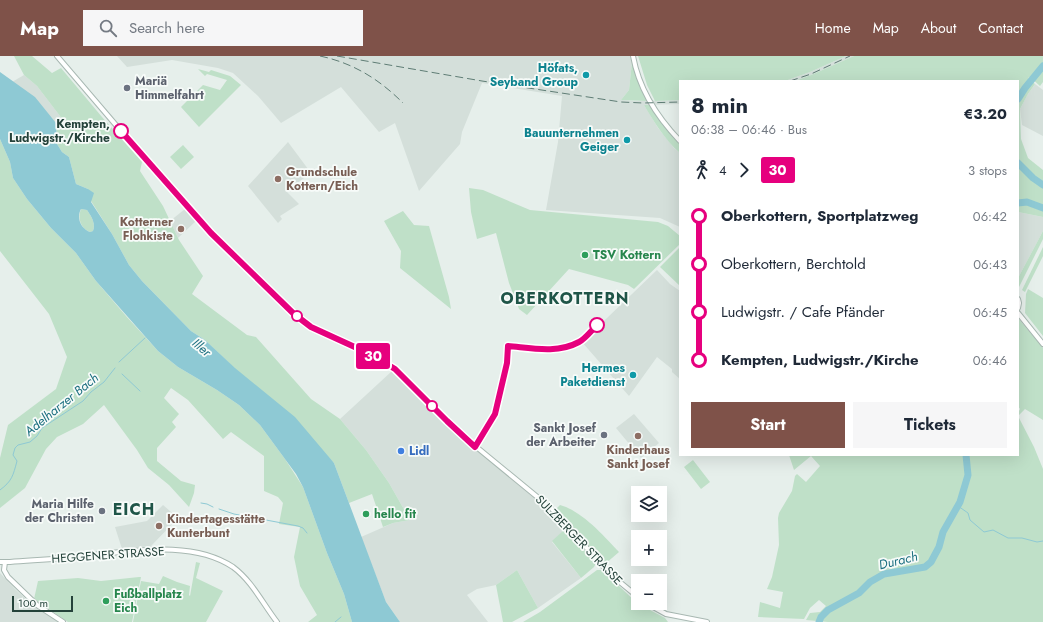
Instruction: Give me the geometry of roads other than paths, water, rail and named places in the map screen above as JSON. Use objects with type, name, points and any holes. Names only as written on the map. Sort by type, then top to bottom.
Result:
[{"type":"street","name":"SULZBERGER STRASSE","points":[[57,56],[211,233],[282,303],[311,327],[370,354],[390,366],[475,447],[552,509],[610,574],[631,591]]},
{"type":"street","points":[[633,56],[642,87],[664,123],[679,140]]},
{"type":"street","points":[[1019,314],[1043,344]]},
{"type":"street","name":"HEGGENER STRASSE","points":[[2,562],[148,550],[184,551],[211,556],[234,568],[252,587],[277,622]]},
{"type":"street","points":[[2,562],[8,578],[37,605],[63,622]]},
{"type":"street","points":[[659,610],[666,614],[707,622]]},
{"type":"water","name":"Iller","points":[[0,72],[35,97],[56,123],[57,144],[62,152],[69,157],[76,184],[94,193],[91,202],[112,234],[129,265],[142,281],[191,331],[205,340],[235,368],[295,417],[334,463],[386,602],[400,622],[352,622],[344,594],[327,553],[303,487],[296,474],[260,425],[239,405],[178,367],[158,351],[96,281],[76,253],[51,228],[27,199],[13,178],[10,162],[0,139]],"holes":[[[81,209],[87,210],[93,220],[94,225],[93,231],[90,232],[82,226],[79,219]]]},
{"type":"waterway","name":"Durach","points":[[1019,97],[1043,66]]},
{"type":"waterway","name":"Durach","points":[[1019,164],[1033,178],[1043,185]]},
{"type":"waterway","name":"Durach","points":[[1019,203],[1027,202],[1043,208]]},
{"type":"waterway","name":"Adelharzer Bach","points":[[119,362],[145,338]]},
{"type":"waterway","name":"Adelharzer Bach","points":[[0,490],[10,481],[13,474],[17,461],[13,455],[15,448],[18,445],[30,442],[37,436],[42,428],[83,401],[91,392],[104,382],[115,368]]},
{"type":"waterway","points":[[122,374],[140,391]]},
{"type":"waterway","name":"Durach","points":[[819,622],[821,617],[828,610],[859,593],[870,582],[884,574],[925,567],[931,562],[939,547],[943,532],[960,502],[968,475],[966,456]]},
{"type":"waterway","points":[[201,503],[213,507]]},
{"type":"waterway","points":[[958,506],[968,513],[970,520],[984,532],[993,530],[1008,538],[1022,538],[1037,542],[1043,541]]},
{"type":"waterway","points":[[219,509],[234,514],[298,526],[303,528],[307,533]]},
{"type":"waterway","points":[[335,622],[341,617]]},
{"type":"railway","points":[[320,56],[344,63],[365,73],[375,79],[403,103]]},
{"type":"railway","points":[[337,56],[482,81],[621,102],[679,102]]},
{"type":"railway","points":[[793,80],[811,74],[850,56]]},
{"type":"place","name":"Höfats, Seyband Group","points":[[586,75]]},
{"type":"place","name":"Mariä Himmelfahrt","points":[[127,88]]},
{"type":"place","name":"Kempten, Ludwigstr./Kirche","points":[[121,131]]},
{"type":"place","name":"Bauunternehmen Geiger","points":[[627,140]]},
{"type":"place","name":"Grundschule Kottern/Eich","points":[[278,179]]},
{"type":"place","name":"Kotterner Flohkiste","points":[[181,229]]},
{"type":"place","name":"TSV Kottern","points":[[585,255]]},
{"type":"place","name":"Hermes Paketdienst","points":[[633,375]]},
{"type":"place","name":"Sankt Josef der Arbeiter","points":[[604,435]]},
{"type":"place","name":"Kinderhaus Sankt Josef","points":[[638,436]]},
{"type":"place","name":"Lidl","points":[[401,451]]},
{"type":"place","name":"Maria Hilfe der Christen","points":[[102,511]]},
{"type":"place","name":"hello fit","points":[[366,514]]},
{"type":"place","name":"Kindertagesstätte Kunterbunt","points":[[159,526]]},
{"type":"place","name":"Fußballplatz Eich","points":[[106,601]]},
{"type":"district","name":"OBERKOTTERN","points":[[565,298]]},
{"type":"district","name":"EICH","points":[[134,509]]}]
